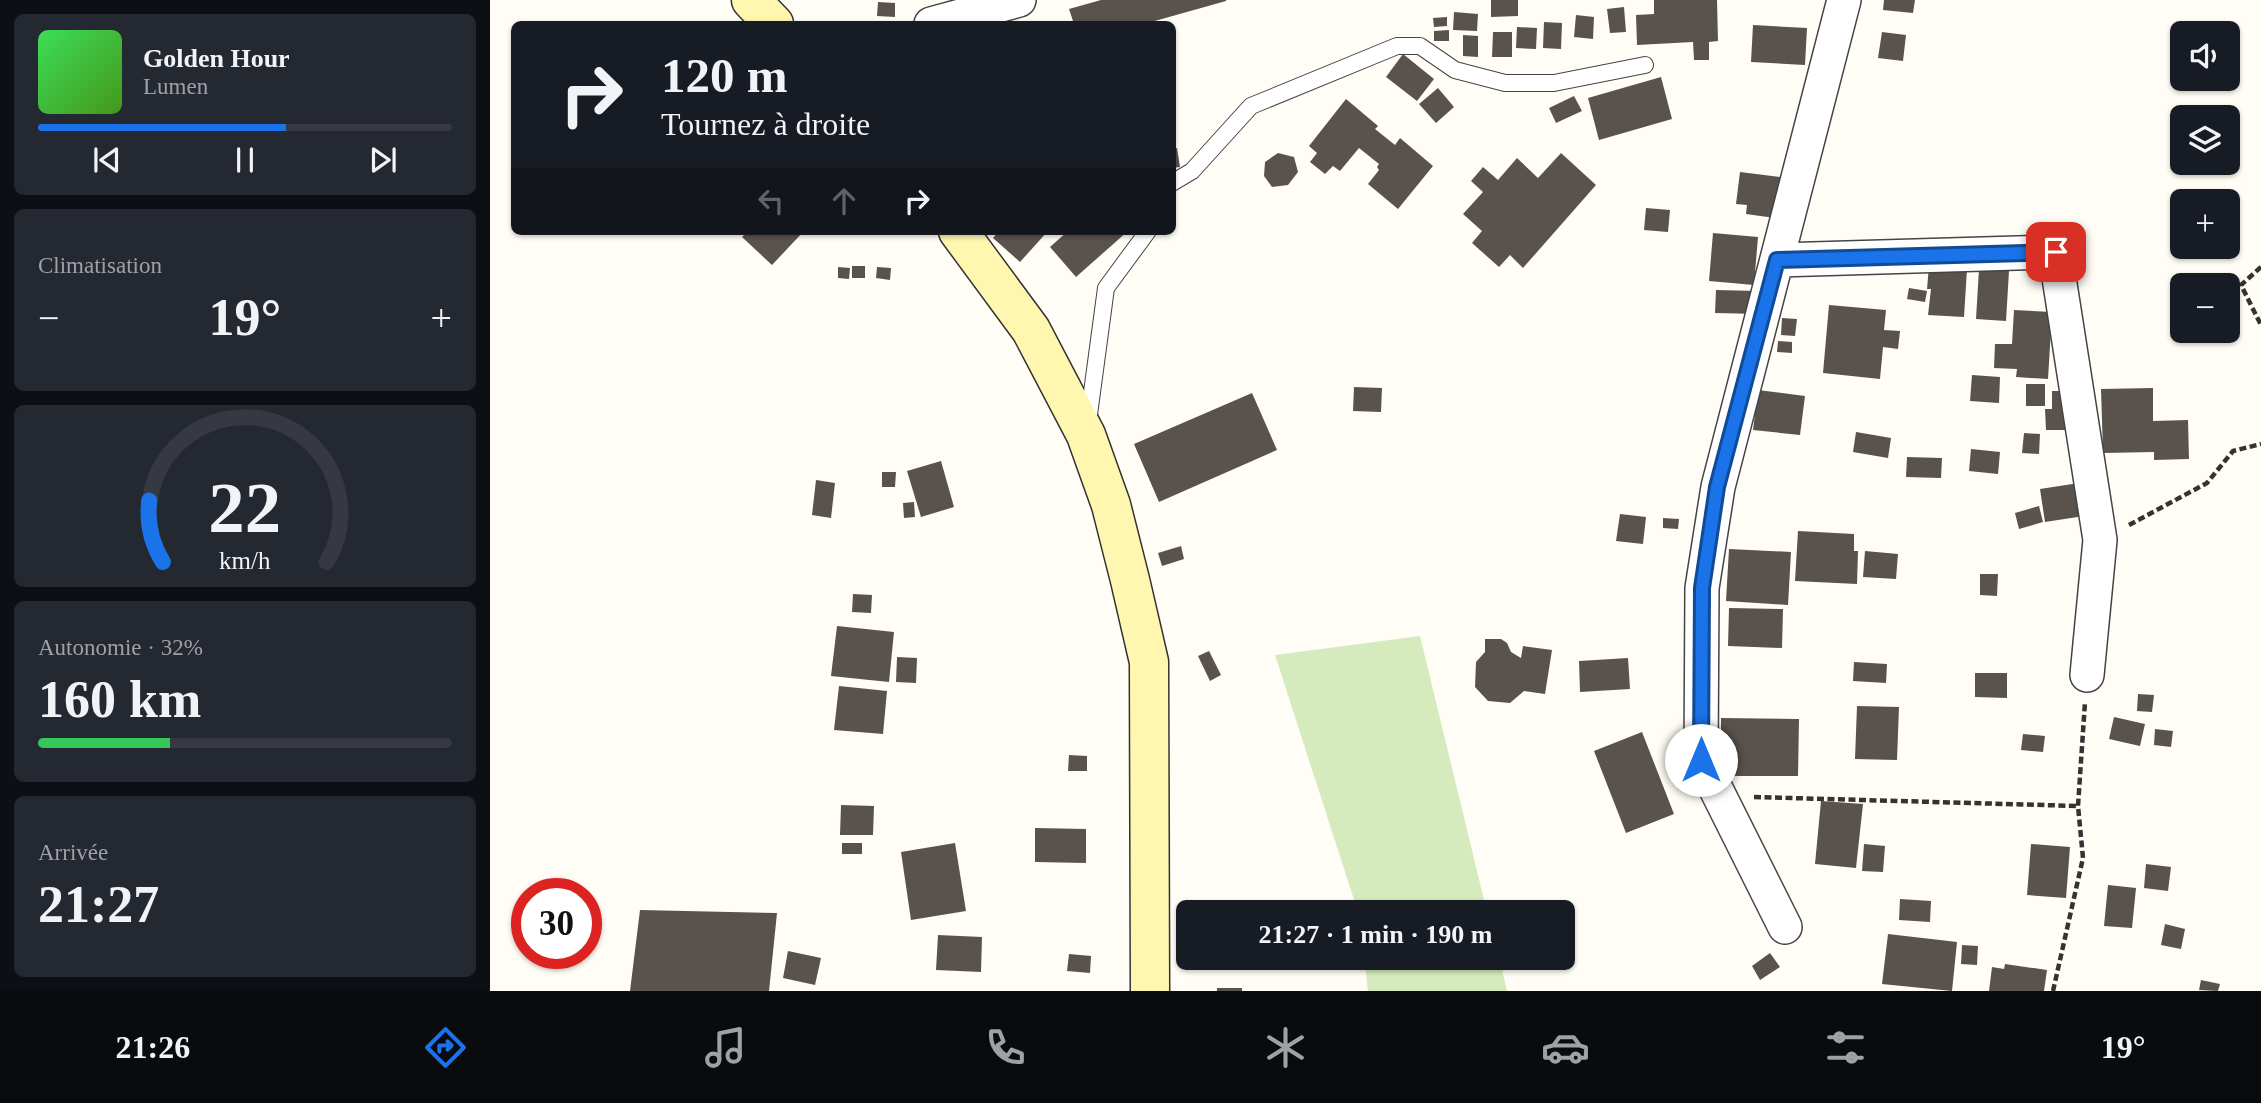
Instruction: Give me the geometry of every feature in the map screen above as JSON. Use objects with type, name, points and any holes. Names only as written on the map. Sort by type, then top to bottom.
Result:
[{"type":"main road","points":[[751,0],[771,21]]},
{"type":"main road","points":[[961,235],[1031,330],[1086,435],[1111,505],[1149,662],[1150,991]]},
{"type":"street","points":[[942,21],[1019,0]]},
{"type":"street","points":[[1785,927],[1701,760],[1702,588],[1717,487],[1844,0]]},
{"type":"street","points":[[1777,260],[2056,252],[2100,540],[2087,675]]},
{"type":"lane","points":[[1176,181],[1192,172],[1251,106],[1397,46],[1420,46],[1454,70],[1505,83],[1554,83],[1645,65]]},
{"type":"lane","points":[[1086,435],[1106,288],[1145,235]]},
{"type":"path","points":[[2261,267],[2241,285],[2261,325]]},
{"type":"path","points":[[2100,540],[2207,483],[2233,451],[2261,444]]},
{"type":"path","points":[[2053,991],[2083,858],[2078,806],[2087,675]]},
{"type":"path","points":[[1720,797],[2078,806]]},
{"type":"green space","points":[[1420,636],[1484,900],[1354,900],[1275,655]]},
{"type":"green space","points":[[1366,970],[1502,970],[1507,991],[1368,991]]},
{"type":"building","points":[[1101,0],[1226,0],[1155,21],[1073,21],[1069,9]]},
{"type":"building","points":[[1491,0],[1518,0],[1518,16],[1491,17]]},
{"type":"building","points":[[1654,0],[1717,0],[1718,41],[1709,42],[1709,60],[1694,60],[1693,42],[1637,45],[1636,15],[1654,14]]},
{"type":"building","points":[[1884,0],[1915,0],[1913,13],[1883,10]]},
{"type":"building","points":[[878,2],[895,3],[895,17],[877,16]]},
{"type":"building","points":[[1624,7],[1626,32],[1610,33],[1607,9]]},
{"type":"building","points":[[1454,12],[1478,14],[1477,31],[1453,30]]},
{"type":"building","points":[[1576,15],[1594,17],[1593,39],[1574,37]]},
{"type":"building","points":[[1447,17],[1447,26],[1434,27],[1433,18]]},
{"type":"building","points":[[1544,22],[1562,23],[1561,49],[1543,48]]},
{"type":"building","points":[[1753,25],[1807,28],[1805,65],[1751,62]]},
{"type":"building","points":[[1517,27],[1537,28],[1536,49],[1516,48]]},
{"type":"building","points":[[1449,30],[1449,41],[1434,41],[1434,31]]},
{"type":"building","points":[[1493,32],[1512,32],[1512,57],[1492,57]]},
{"type":"building","points":[[1882,32],[1906,35],[1903,61],[1878,58]]},
{"type":"building","points":[[1463,35],[1478,36],[1478,57],[1463,56]]},
{"type":"building","points":[[1403,54],[1434,79],[1417,101],[1386,77]]},
{"type":"building","points":[[1661,77],[1672,119],[1599,140],[1588,98]]},
{"type":"building","points":[[1438,88],[1454,107],[1436,123],[1419,104]]},
{"type":"building","points":[[1574,96],[1582,111],[1556,123],[1549,108]]},
{"type":"building","points":[[1346,99],[1378,126],[1375,129],[1395,145],[1400,138],[1433,166],[1398,209],[1368,184],[1379,170],[1379,164],[1359,148],[1340,171],[1333,166],[1325,174],[1310,162],[1317,153],[1309,146]]},
{"type":"building","points":[[1176,148],[1177,148],[1180,167],[1176,168]]},
{"type":"building","points":[[1278,153],[1294,157],[1298,172],[1288,185],[1272,187],[1264,176],[1265,162]]},
{"type":"building","points":[[1561,153],[1596,185],[1523,268],[1510,255],[1499,267],[1472,243],[1482,231],[1463,214],[1483,192],[1471,181],[1483,167],[1498,180],[1517,158],[1538,178]]},
{"type":"building","points":[[1740,172],[1780,177],[1775,218],[1746,214],[1747,205],[1736,204]]},
{"type":"building","points":[[1646,208],[1670,210],[1668,232],[1644,230]]},
{"type":"building","points":[[1713,233],[1758,237],[1754,285],[1709,281]]},
{"type":"building","points":[[744,235],[800,235],[772,265],[742,237]]},
{"type":"building","points":[[996,235],[1044,235],[1020,262],[993,238]]},
{"type":"building","points":[[1064,235],[1123,235],[1076,277],[1050,247]]},
{"type":"building","points":[[852,266],[865,266],[865,278],[852,278]]},
{"type":"building","points":[[1929,266],[1967,269],[1964,317],[1928,315],[1931,289],[1927,289]]},
{"type":"building","points":[[838,267],[850,268],[849,279],[838,278]]},
{"type":"building","points":[[877,267],[891,268],[890,280],[876,278]]},
{"type":"building","points":[[1979,269],[2009,271],[2006,321],[1976,319]]},
{"type":"building","points":[[1909,288],[1927,291],[1925,302],[1907,299]]},
{"type":"building","points":[[1716,290],[1759,291],[1759,314],[1715,313]]},
{"type":"building","points":[[1829,305],[1886,310],[1884,330],[1900,331],[1898,349],[1883,347],[1880,379],[1823,373]]},
{"type":"building","points":[[2014,310],[2052,312],[2048,379],[2016,377],[2017,369],[1994,368],[1995,344],[2012,344]]},
{"type":"building","points":[[1782,318],[1797,319],[1795,336],[1781,335]]},
{"type":"building","points":[[1778,341],[1792,342],[1792,353],[1777,352]]},
{"type":"building","points":[[1972,375],[2000,377],[1999,403],[1970,401]]},
{"type":"building","points":[[2026,384],[2045,384],[2045,406],[2026,406]]},
{"type":"building","points":[[1354,387],[1382,388],[1381,412],[1353,411]]},
{"type":"building","points":[[2153,388],[2153,421],[2188,420],[2189,459],[2154,460],[2154,452],[2103,453],[2101,389]]},
{"type":"building","points":[[1758,390],[1805,396],[1800,435],[1753,430]]},
{"type":"building","points":[[2052,391],[2072,391],[2072,430],[2046,430],[2045,409],[2052,409]]},
{"type":"building","points":[[1252,393],[1277,450],[1159,502],[1134,444]]},
{"type":"building","points":[[1856,432],[1891,438],[1888,458],[1853,452]]},
{"type":"building","points":[[2024,433],[2040,434],[2039,454],[2022,453]]},
{"type":"building","points":[[1971,449],[2000,452],[1998,474],[1969,471]]},
{"type":"building","points":[[1907,457],[1942,458],[1941,478],[1906,477]]},
{"type":"building","points":[[941,461],[954,507],[921,517],[907,471]]},
{"type":"building","points":[[882,472],[896,472],[895,487],[882,487]]},
{"type":"building","points":[[816,480],[835,483],[831,518],[812,515]]},
{"type":"building","points":[[2079,483],[2084,516],[2045,522],[2040,489]]},
{"type":"building","points":[[914,502],[915,517],[904,518],[903,503]]},
{"type":"building","points":[[2039,506],[2043,522],[2019,529],[2015,513]]},
{"type":"building","points":[[1620,514],[1646,517],[1643,544],[1616,541]]},
{"type":"building","points":[[1663,518],[1679,519],[1678,529],[1663,528]]},
{"type":"building","points":[[1798,531],[1854,534],[1854,551],[1858,551],[1857,584],[1795,581]]},
{"type":"building","points":[[1181,546],[1184,559],[1162,566],[1158,553]]},
{"type":"building","points":[[1729,549],[1791,552],[1788,605],[1726,601]]},
{"type":"building","points":[[1865,551],[1898,554],[1896,579],[1863,577]]},
{"type":"building","points":[[1980,574],[1998,574],[1997,596],[1980,595]]},
{"type":"building","points":[[853,594],[872,595],[871,613],[852,612]]},
{"type":"building","points":[[1729,608],[1783,609],[1782,648],[1728,646]]},
{"type":"building","points":[[837,626],[894,632],[889,682],[831,676]]},
{"type":"building","points":[[1485,639],[1501,639],[1507,643],[1511,652],[1521,658],[1523,646],[1552,650],[1545,694],[1524,691],[1510,703],[1488,701],[1475,687],[1476,662],[1485,652]]},
{"type":"building","points":[[1209,651],[1221,675],[1210,681],[1198,656]]},
{"type":"building","points":[[897,657],[917,658],[916,683],[896,682]]},
{"type":"building","points":[[1628,658],[1630,689],[1580,692],[1579,661]]},
{"type":"building","points":[[1854,662],[1887,664],[1886,683],[1853,681]]},
{"type":"building","points":[[1975,673],[2007,673],[2007,698],[1975,697]]},
{"type":"building","points":[[839,686],[887,691],[883,734],[834,730]]},
{"type":"building","points":[[2138,694],[2154,695],[2152,712],[2137,711]]},
{"type":"building","points":[[1857,706],[1899,707],[1897,760],[1855,759]]},
{"type":"building","points":[[2114,717],[2145,724],[2140,746],[2109,739]]},
{"type":"building","points":[[1721,718],[1799,719],[1798,776],[1721,776]]},
{"type":"building","points":[[2155,729],[2173,731],[2171,747],[2154,745]]},
{"type":"building","points":[[1642,732],[1674,814],[1626,833],[1594,751]]},
{"type":"building","points":[[2023,734],[2045,736],[2043,752],[2021,750]]},
{"type":"building","points":[[1069,755],[1087,756],[1087,771],[1068,771]]},
{"type":"building","points":[[1821,801],[1863,804],[1856,868],[1815,864]]},
{"type":"building","points":[[841,805],[874,806],[873,835],[840,835]]},
{"type":"building","points":[[1035,828],[1086,829],[1086,863],[1035,862]]},
{"type":"building","points":[[842,843],[862,843],[862,854],[842,854]]},
{"type":"building","points":[[955,843],[966,911],[911,920],[901,852]]},
{"type":"building","points":[[1864,844],[1885,846],[1883,872],[1862,871]]},
{"type":"building","points":[[2031,844],[2070,847],[2066,898],[2027,895]]},
{"type":"building","points":[[2146,864],[2171,867],[2168,891],[2144,888]]},
{"type":"building","points":[[2108,885],[2136,888],[2132,928],[2104,926]]},
{"type":"building","points":[[1900,899],[1931,901],[1930,922],[1899,920]]},
{"type":"building","points":[[640,910],[777,913],[769,991],[630,991]]},
{"type":"building","points":[[2165,924],[2185,929],[2181,949],[2161,945]]},
{"type":"building","points":[[1888,934],[1957,942],[1952,991],[1882,984]]},
{"type":"building","points":[[938,935],[982,937],[981,972],[936,970]]},
{"type":"building","points":[[1962,945],[1978,946],[1977,965],[1961,964]]},
{"type":"building","points":[[788,951],[821,958],[815,985],[783,978]]},
{"type":"building","points":[[1770,953],[1780,967],[1760,980],[1752,966]]},
{"type":"building","points":[[1069,954],[1091,956],[1090,973],[1067,971]]},
{"type":"building","points":[[2005,964],[2047,970],[2044,991],[1989,991],[1992,967],[2004,969]]},
{"type":"building","points":[[2201,980],[2220,984],[2218,991],[2199,990]]},
{"type":"building","points":[[1217,988],[1242,988],[1242,991],[1217,991]]},
{"type":"route","points":[[1701,760],[1702,588],[1717,487],[1777,260],[2056,252]]}]
